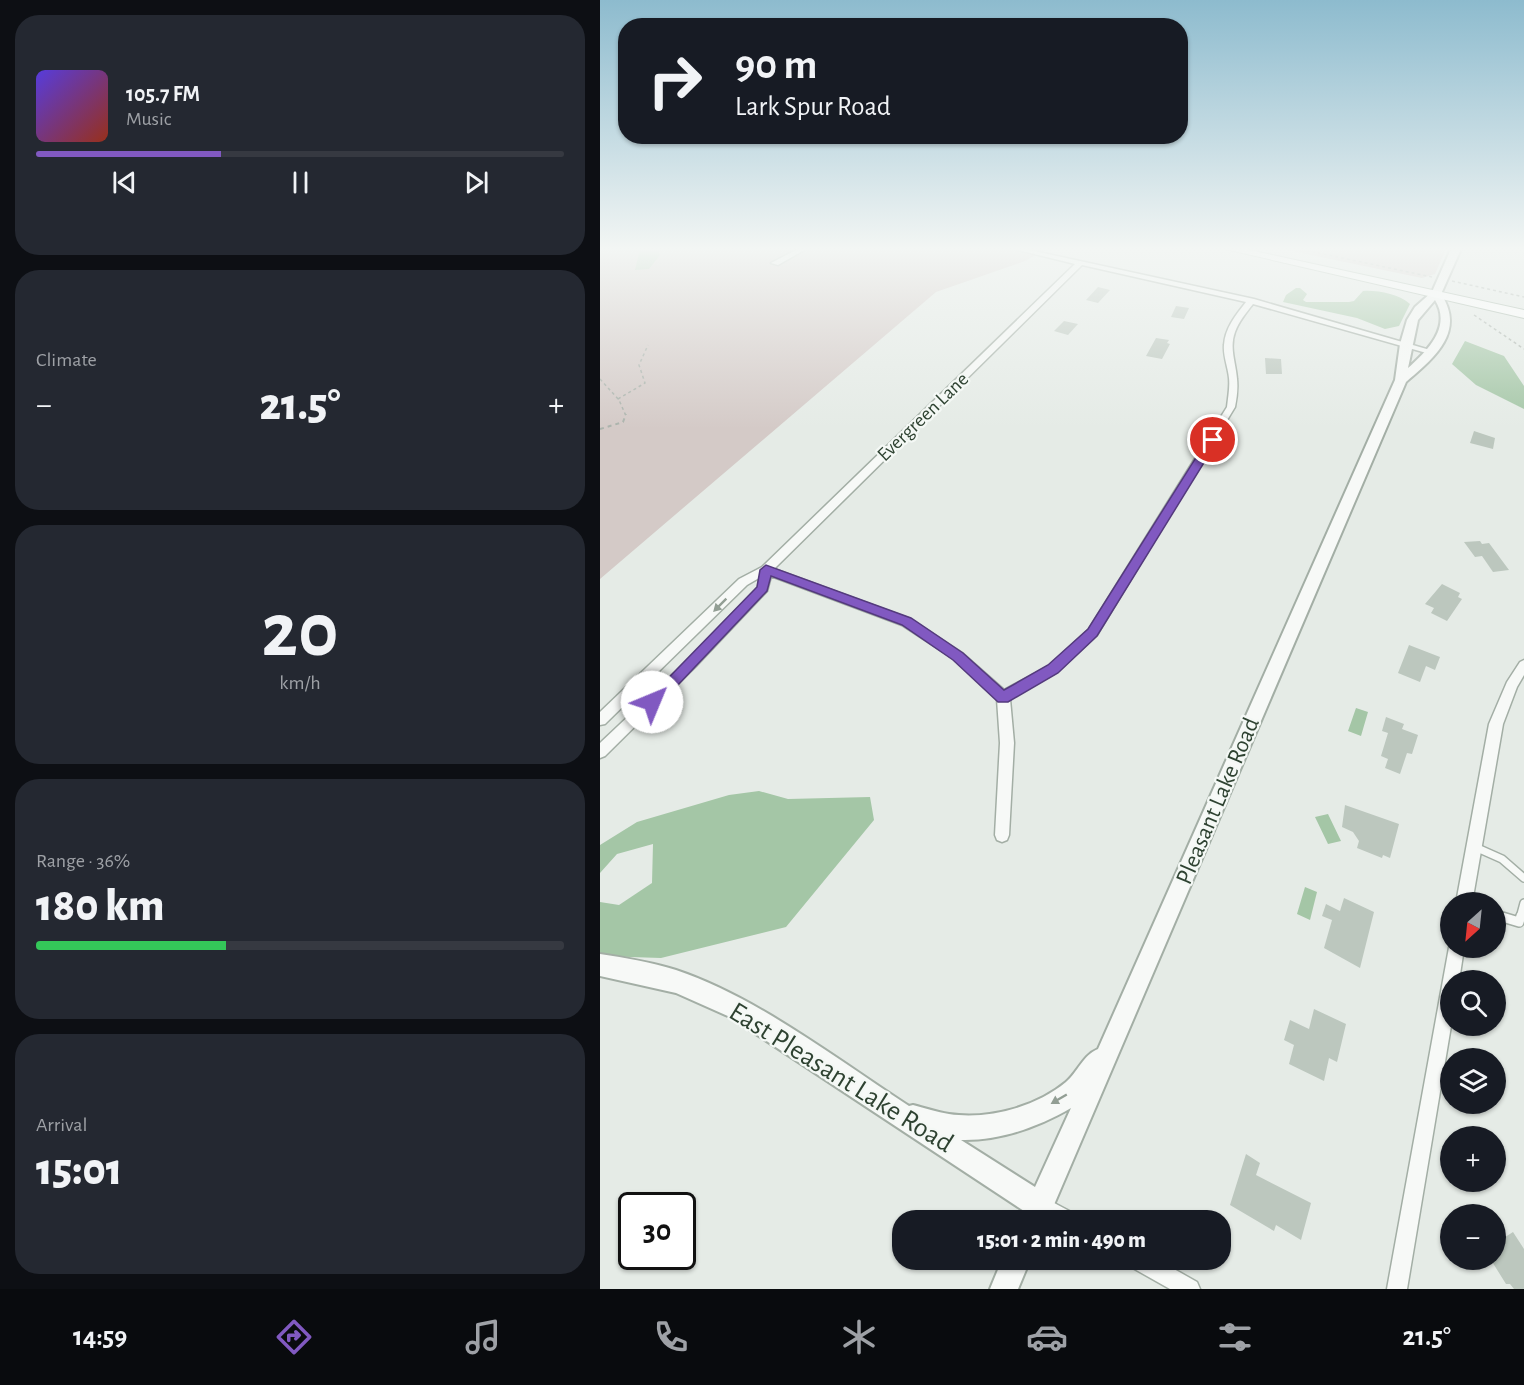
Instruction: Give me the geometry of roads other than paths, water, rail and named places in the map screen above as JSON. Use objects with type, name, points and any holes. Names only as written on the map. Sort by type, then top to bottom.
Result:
[{"type":"main road","points":[[1509,309],[1524,314]]},
{"type":"street","name":"Evergreen Lane","points":[[600,720],[743,582],[766,570],[1033,309]]},
{"type":"street","points":[[1003,698],[1053,669],[1093,632],[1231,407],[1234,385],[1227,342],[1234,321],[1245,309]]},
{"type":"street","points":[[1276,309],[1433,352]]},
{"type":"street","name":"Pleasant Lake Road","points":[[1037,1210],[1113,1042],[1401,380],[1404,345],[1420,309]]},
{"type":"street","name":"Pleasant Lake Road","points":[[1401,380],[1433,352],[1447,319],[1445,309]]},
{"type":"street","name":"Evergreen Lane","points":[[600,752],[763,588],[766,570]]},
{"type":"street","points":[[766,570],[906,622],[958,656],[1003,698],[1007,743],[1002,836]]},
{"type":"street","points":[[1467,892],[1498,716],[1511,685],[1524,665]]},
{"type":"street","name":"East Pleasant Lake Road","points":[[600,965],[651,974],[678,982],[738,1009],[896,1112],[1032,1210]]},
{"type":"street","points":[[1397,1289],[1442,1036]]},
{"type":"street","points":[[896,1112],[951,1127],[984,1127],[1014,1120],[1044,1108],[1075,1090],[1113,1042]]},
{"type":"street","points":[[1004,1289],[1013,1270]]},
{"type":"street","points":[[1156,1270],[1190,1289]]},
{"type":"lane","points":[[1475,847],[1502,860],[1524,878]]},
{"type":"lane","points":[[1506,918],[1519,922],[1524,903]]}]
